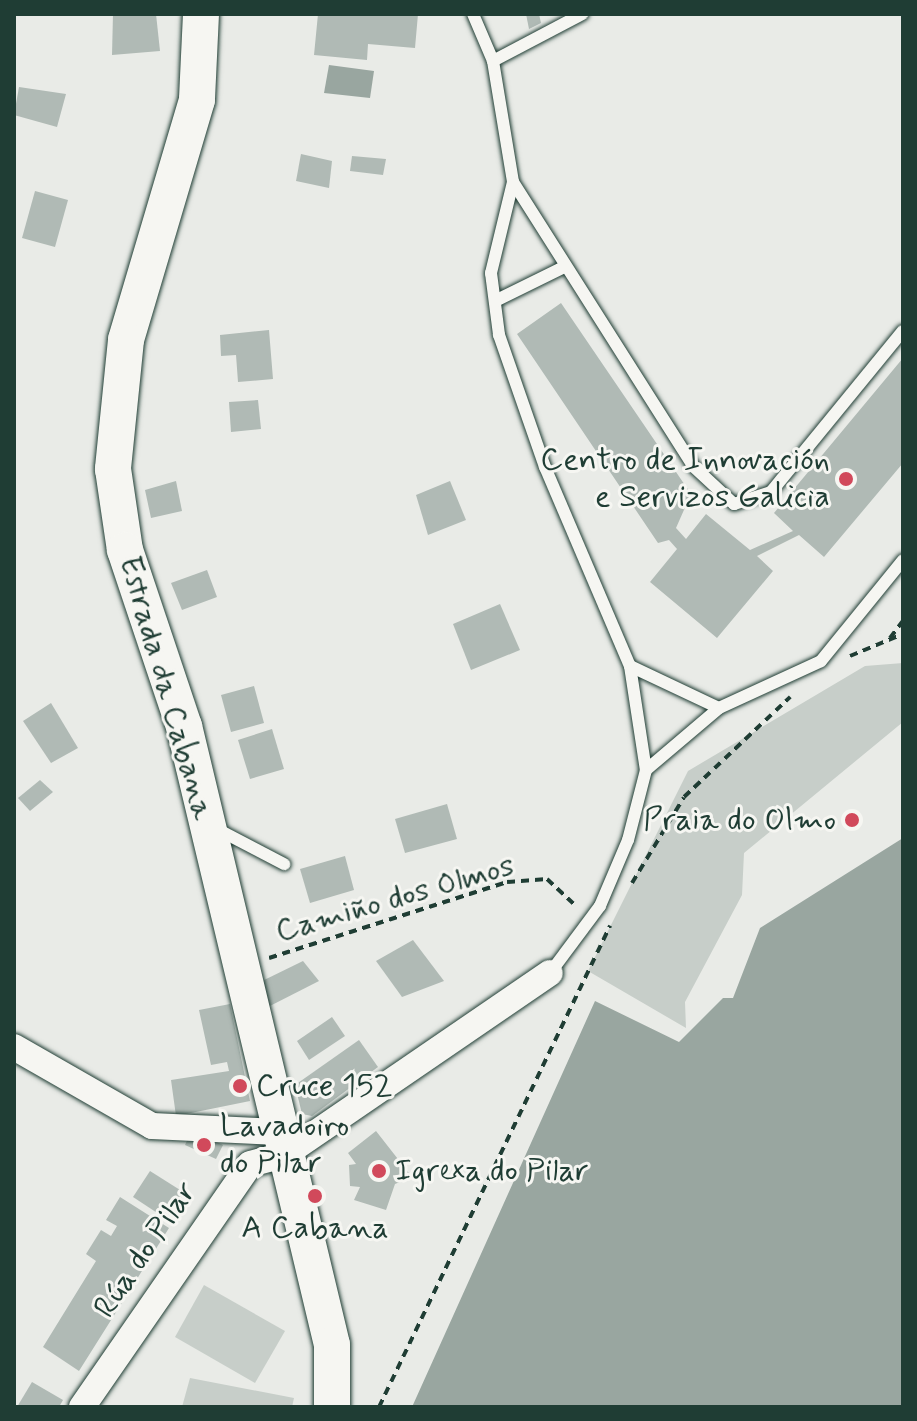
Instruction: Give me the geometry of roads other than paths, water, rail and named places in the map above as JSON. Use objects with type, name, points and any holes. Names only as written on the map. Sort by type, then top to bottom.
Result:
[{"type":"main road","name":"Estrada da Cabana","points":[[201,14],[197,100],[126,340],[113,469],[125,550],[172,682],[281,1144],[332,1345],[332,1407]]},
{"type":"street","name":"Rúa do Pilar","points":[[82,1407],[235,1178],[250,1164],[550,973]]},
{"type":"street","points":[[14,1047],[152,1126],[281,1144]]},
{"type":"lane","points":[[473,14],[493,61],[513,182],[564,267],[693,466],[734,504],[771,492],[903,331]]},
{"type":"lane","points":[[493,61],[582,14]]},
{"type":"lane","points":[[513,182],[491,273],[499,335],[545,467],[630,666],[646,770],[628,840],[587,926],[550,973]]},
{"type":"lane","points":[[495,301],[564,267]]},
{"type":"lane","points":[[646,770],[719,708],[821,661],[903,560]]},
{"type":"lane","points":[[630,666],[719,708]]},
{"type":"lane","points":[[207,824],[284,864]]},
{"type":"place","name":"Centro de Innovación e Servizos Galicia","points":[[846,479]]},
{"type":"place","name":"Praia do Olmo","points":[[852,820]]},
{"type":"place","name":"Cruce 152","points":[[240,1086]]},
{"type":"place","name":"Lavadoiro do Pilar","points":[[204,1145]]},
{"type":"place","name":"Igrexa do Pilar","points":[[379,1171]]},
{"type":"place","name":"A Cabana","points":[[315,1196]]}]
